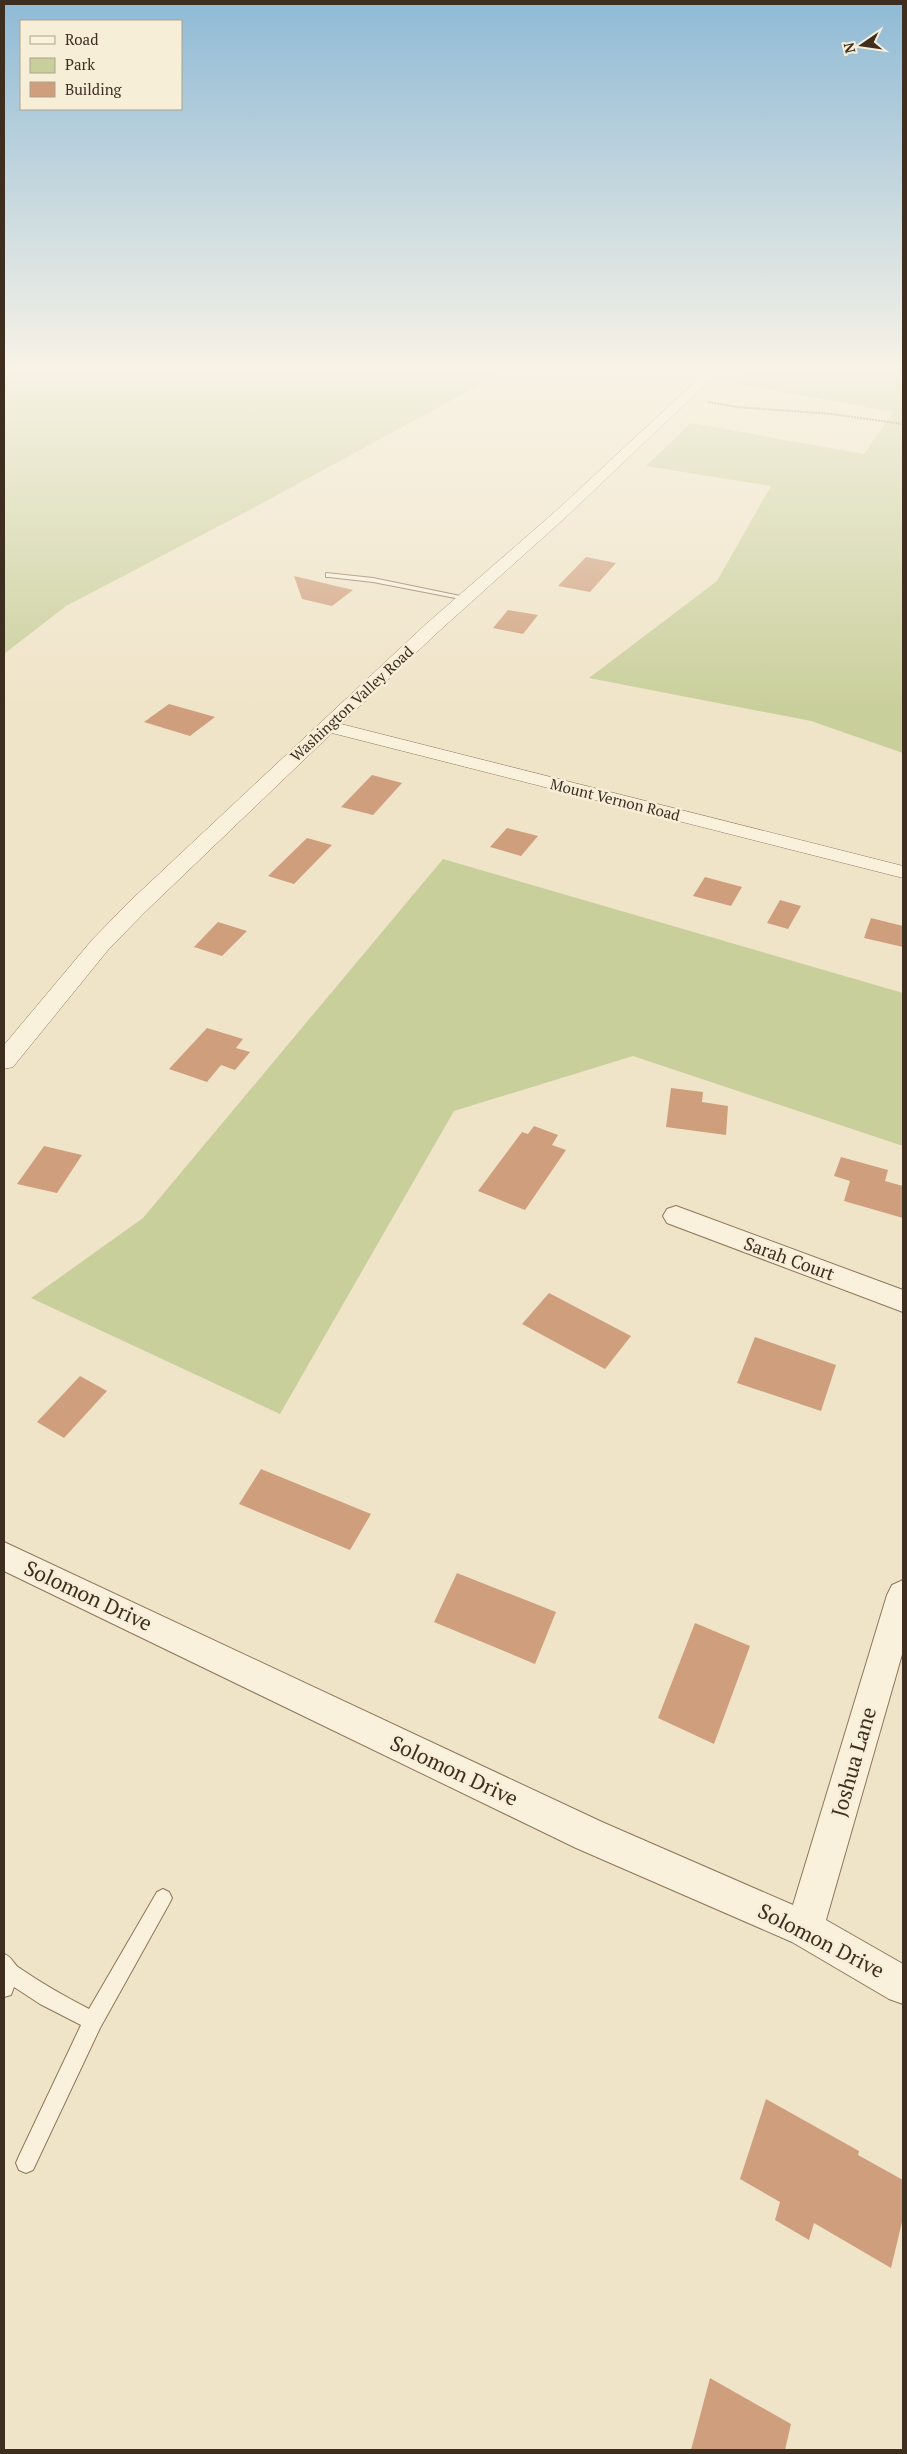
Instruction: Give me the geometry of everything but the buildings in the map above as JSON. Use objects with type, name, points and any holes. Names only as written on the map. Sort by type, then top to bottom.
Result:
[{"type":"street","name":"Washington Valley Road","points":[[4,1059],[100,945],[124,920],[327,726],[596,481]]},
{"type":"street","name":"Mount Vernon Road","points":[[327,726],[903,872]]},
{"type":"street","name":"Sarah Court","points":[[676,1216],[903,1301]]},
{"type":"street","name":"Solomon Drive","points":[[4,1556],[589,1835],[805,1929],[903,1985]]},
{"type":"street","name":"Joshua Lane","points":[[805,1929],[903,1595]]},
{"type":"lane","points":[[329,575],[373,580],[466,598]]},
{"type":"lane","points":[[26,2163],[93,2020],[163,1898]]},
{"type":"lane","points":[[6,1975],[93,2020]]},
{"type":"green space","points":[[4,481],[304,481],[66,606],[4,654]]},
{"type":"green space","points":[[737,481],[903,481],[903,753],[811,721],[589,678],[717,581],[771,486]]},
{"type":"green space","points":[[443,859],[903,993],[903,1146],[633,1056],[454,1111],[280,1414],[31,1298],[143,1218]]}]
